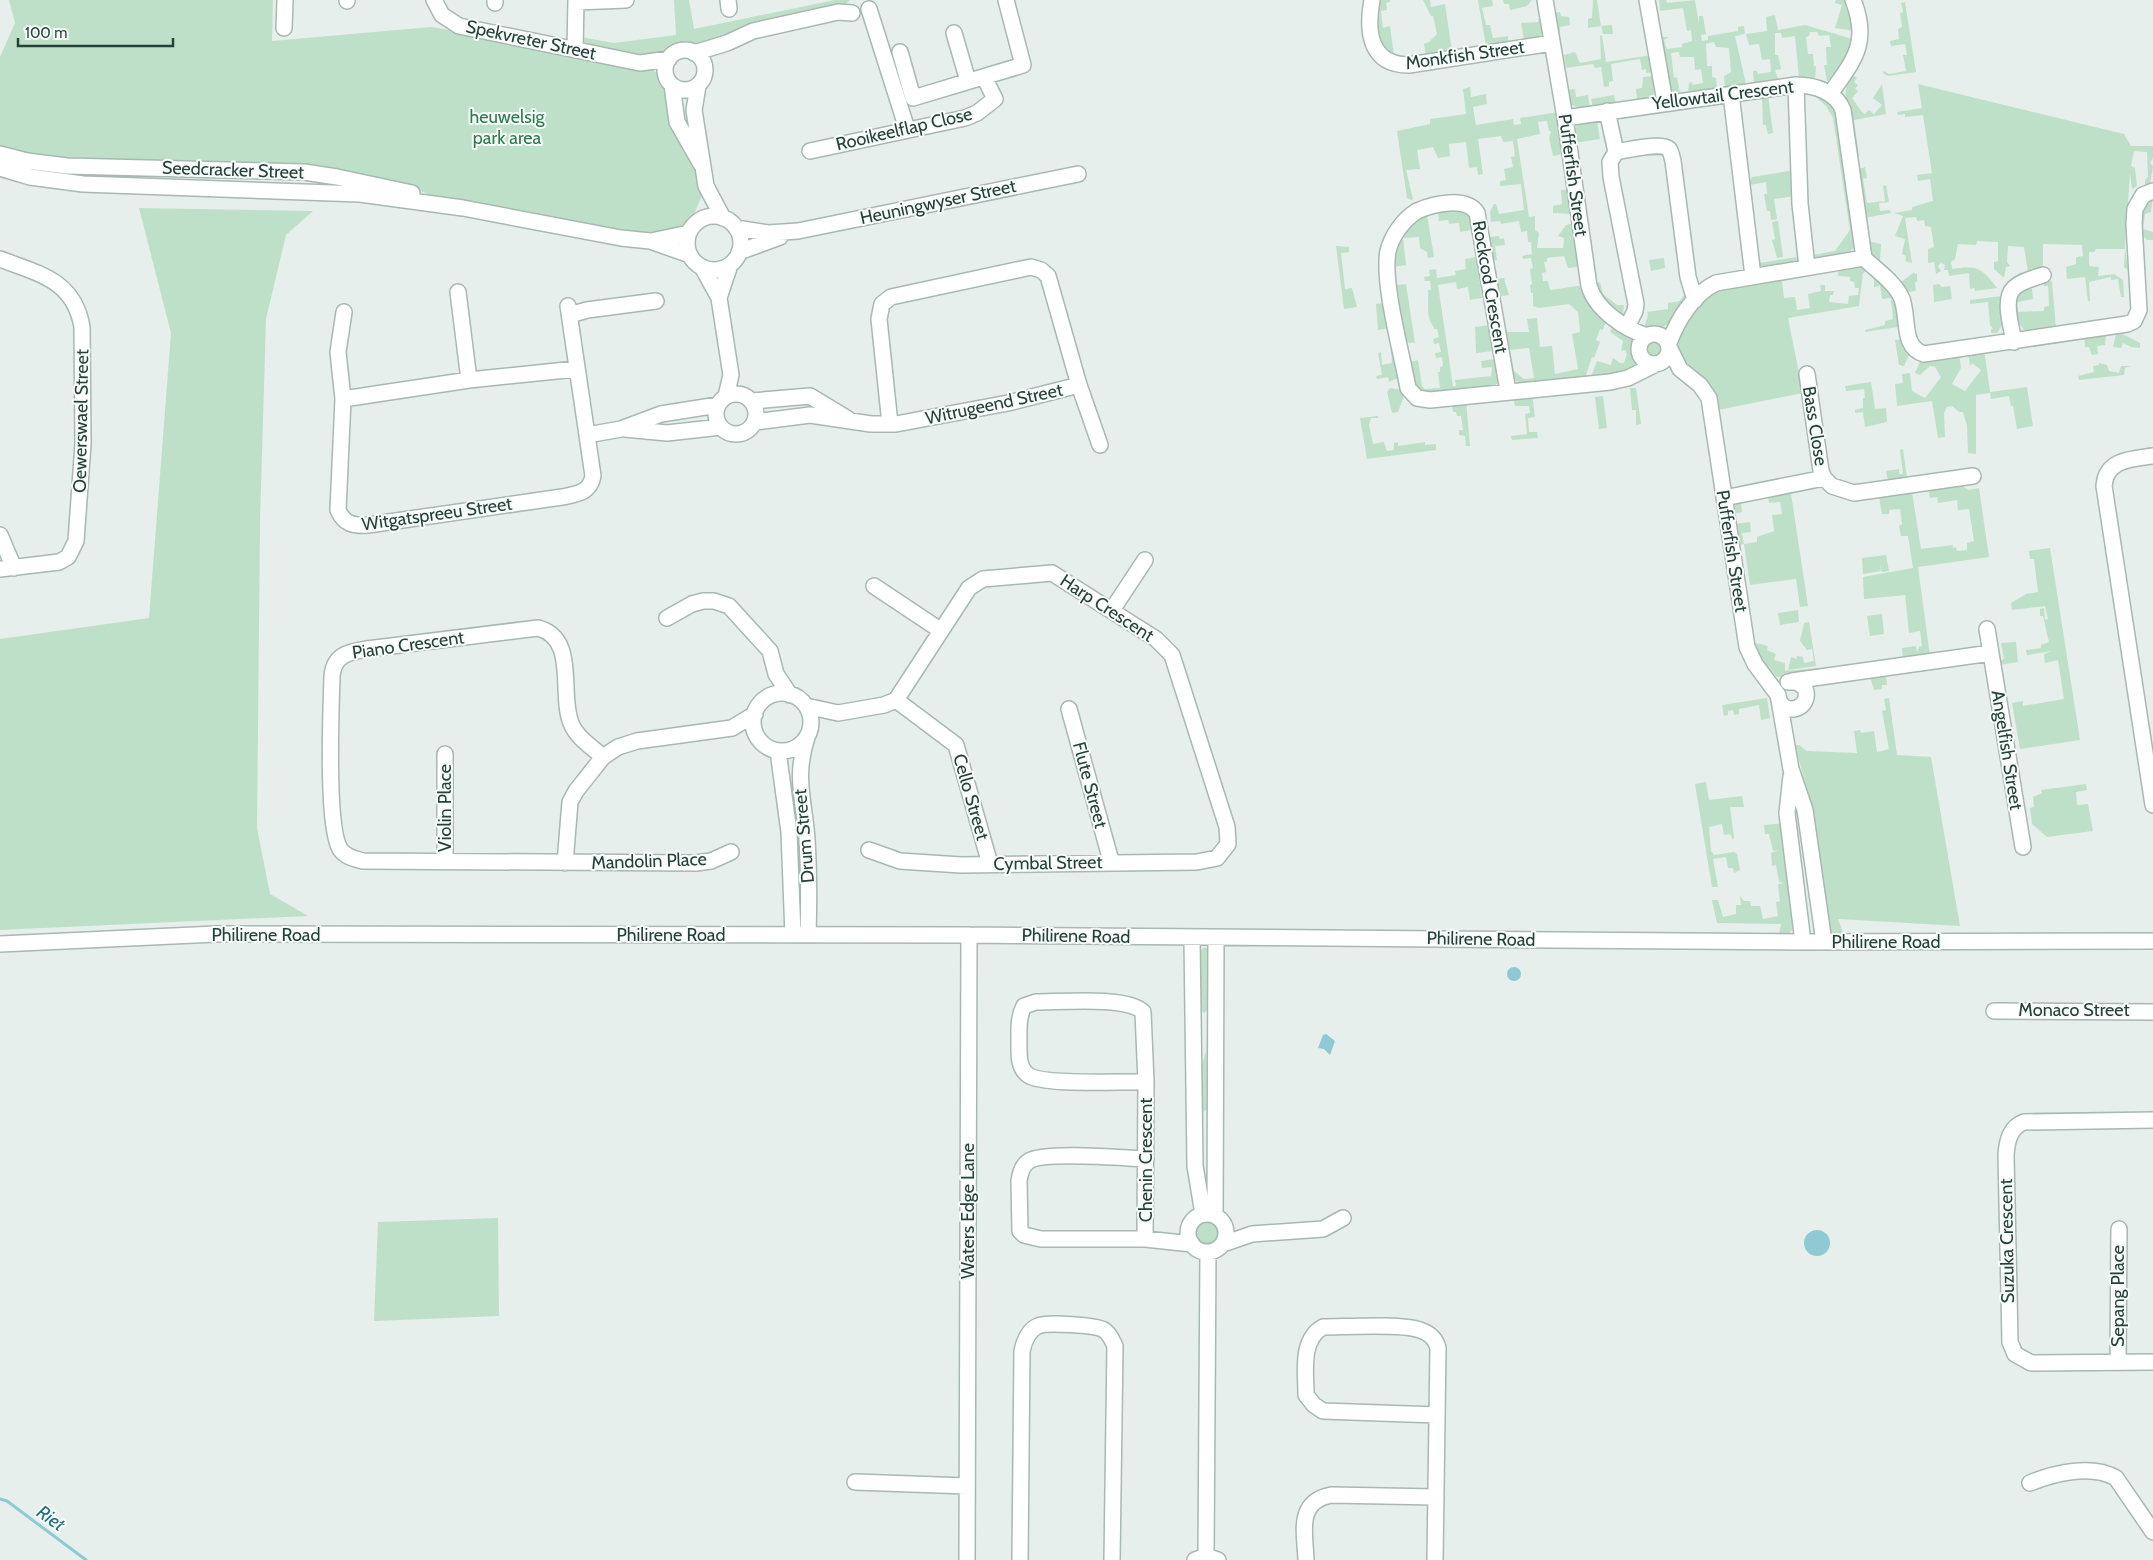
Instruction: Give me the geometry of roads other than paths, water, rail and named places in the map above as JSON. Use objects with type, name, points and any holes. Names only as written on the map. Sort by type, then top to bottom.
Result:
[{"type":"street","points":[[284,28],[285,0]]},
{"type":"street","name":"Spekvreter Street","points":[[434,0],[447,21],[458,26],[640,62],[670,58]]},
{"type":"street","points":[[575,50],[576,1],[626,0]]},
{"type":"street","points":[[900,52],[913,98],[1023,65],[1006,0]]},
{"type":"street","name":"Monkfish Street","points":[[1372,0],[1370,23],[1374,45],[1378,54],[1390,63],[1410,65],[1552,43]]},
{"type":"street","name":"Pufferfish Street","points":[[1545,0],[1565,118],[1589,286],[1598,304],[1700,385],[1708,398],[1747,647],[1755,664],[1767,679],[1784,689],[1789,709],[1802,704]]},
{"type":"street","points":[[1647,0],[1665,102]]},
{"type":"street","points":[[1853,0],[1859,20],[1858,49],[1855,58],[1830,94],[1843,110],[1864,258],[1899,295],[1909,342],[1915,350],[1924,354],[1936,354],[2121,326],[2134,321],[2139,310],[2134,249],[2135,209],[2143,195],[2153,191]]},
{"type":"street","points":[[703,167],[676,122],[671,83],[666,67],[670,58],[681,51],[694,53],[726,43],[753,31],[855,8],[875,24],[907,129]]},
{"type":"street","points":[[954,33],[968,81]]},
{"type":"street","points":[[671,83],[685,90],[701,79],[726,43]]},
{"type":"street","points":[[694,53],[702,60],[701,79],[694,110],[706,186],[700,220]]},
{"type":"street","name":"Spekvreter Street","points":[[640,62],[671,83]]},
{"type":"street","name":"Rooikeelflap Close","points":[[810,151],[965,118],[977,113],[995,99],[984,77]]},
{"type":"street","points":[[671,83],[694,110]]},
{"type":"street","points":[[1796,85],[1800,204],[1807,267]]},
{"type":"street","name":"Yellowtail Crescent","points":[[1565,118],[1665,102],[1796,85],[1812,86],[1830,94]]},
{"type":"street","points":[[1731,94],[1753,276]]},
{"type":"street","points":[[1607,111],[1616,152],[1610,162],[1611,177],[1636,304],[1635,311],[1650,345],[1675,325],[1701,292],[1716,283],[1864,258]]},
{"type":"street","points":[[1616,152],[1655,146],[1666,147],[1669,150],[1688,276],[1695,300]]},
{"type":"street","name":"Seedcracker Street","points":[[0,154],[27,161],[66,166],[255,170],[318,174],[386,186],[464,208]]},
{"type":"street","name":"Seedcracker Street","points":[[0,168],[30,177],[84,184],[322,191],[464,208],[621,238],[650,241],[690,255]]},
{"type":"street","name":"Heuningwyser Street","points":[[739,252],[798,231],[1078,174]]},
{"type":"street","points":[[706,186],[723,218],[736,228],[740,236],[739,252],[730,265],[719,298]]},
{"type":"street","name":"Rockcod Crescent","points":[[1508,391],[1477,213],[1470,205],[1462,203],[1417,211],[1411,215],[1395,235],[1390,245],[1387,262],[1390,291],[1408,388],[1417,398],[1430,400],[1610,382],[1635,375],[1650,345]]},
{"type":"street","points":[[723,218],[707,217],[700,220],[689,233],[687,242],[690,255],[702,267],[719,298],[731,376],[716,417],[722,427],[730,433],[740,433],[749,429],[755,422],[756,411],[749,398],[731,376]]},
{"type":"street","name":"Heuningwyser Street","points":[[736,228],[762,233],[798,231]]},
{"type":"street","name":"Seedcracker Street","points":[[650,241],[689,233]]},
{"type":"street","name":"Oewerswael Street","points":[[0,259],[48,278],[60,285],[68,292],[80,312],[82,327],[82,444],[76,541],[73,550],[65,559],[7,569]]},
{"type":"street","points":[[702,267],[716,270],[730,265]]},
{"type":"street","name":"Witrugeend Street","points":[[755,422],[816,415],[851,421],[890,424],[1008,403],[1079,385],[1048,276],[1037,269],[1022,268],[892,297],[882,304],[878,319],[890,424]]},
{"type":"street","points":[[2014,342],[2010,314],[2010,294],[2015,287],[2043,275]]},
{"type":"street","points":[[458,292],[469,380]]},
{"type":"street","points":[[656,301],[569,311],[587,435],[621,429],[650,417],[722,401],[732,394],[749,398]]},
{"type":"street","points":[[344,312],[338,352],[343,399],[469,380],[576,369]]},
{"type":"street","name":"Bass Close","points":[[1807,374],[1821,470],[1824,478]]},
{"type":"street","points":[[1079,385],[1100,445]]},
{"type":"street","name":"Witrugeend Street","points":[[749,398],[805,396],[815,398],[851,421]]},
{"type":"street","points":[[789,398],[792,418]]},
{"type":"street","name":"Witgatspreeu Street","points":[[343,399],[338,510],[344,521],[354,526],[581,493],[589,488],[593,476],[587,435]]},
{"type":"street","points":[[683,410],[686,431]]},
{"type":"street","points":[[621,429],[667,433],[722,427]]},
{"type":"street","points":[[2153,456],[2120,461],[2107,473],[2104,486],[2153,805]]},
{"type":"street","points":[[1724,498],[1824,478],[1832,486],[1854,493],[1973,476]]},
{"type":"street","points":[[0,535],[7,569]]},
{"type":"street","points":[[1112,610],[1145,560]]},
{"type":"street","name":"Harp Crescent","points":[[896,700],[940,630],[970,588],[984,579],[1000,576],[1052,573],[1162,643],[1176,663],[1227,827],[1228,844],[1225,850]]},
{"type":"street","points":[[874,586],[940,630]]},
{"type":"street","points":[[667,618],[692,604],[714,600],[722,602],[734,611],[770,651],[776,674],[790,695],[806,706],[838,713],[884,705],[896,700]]},
{"type":"street","name":"Piano Crescent","points":[[565,863],[363,861],[348,857],[340,850],[336,840],[333,814],[332,686],[334,664],[342,655],[367,649],[538,628],[549,631],[561,646],[572,726],[603,757]]},
{"type":"street","name":"Angelfish Street","points":[[1987,629],[2023,847]]},
{"type":"street","points":[[1784,689],[1838,674],[1991,653]]},
{"type":"street","points":[[565,863],[570,802],[576,790],[603,757],[612,750],[637,742],[732,728],[755,714],[766,698],[776,674]]},
{"type":"street","points":[[1785,732],[1802,704],[1838,674]]},
{"type":"street","points":[[1784,689],[1802,684],[1805,688],[1802,704]]},
{"type":"street","points":[[1784,689],[1785,732],[1791,769],[1805,810],[1824,942]]},
{"type":"street","points":[[766,698],[780,694],[790,695]]},
{"type":"street","name":"Cello Street","points":[[896,700],[956,745],[990,864]]},
{"type":"street","points":[[806,706],[810,717],[808,733]]},
{"type":"street","name":"Flute Street","points":[[1069,709],[1111,861]]},
{"type":"street","points":[[755,714],[754,728],[758,737],[766,746],[778,751],[791,750],[808,733],[838,713]]},
{"type":"street","points":[[732,728],[758,737]]},
{"type":"street","name":"Drum Street","points":[[800,935],[807,841],[799,778],[800,760],[808,733]]},
{"type":"street","name":"Drum Street","points":[[778,751],[800,935]]},
{"type":"street","name":"Violin Place","points":[[446,754],[446,862]]},
{"type":"street","points":[[1791,769],[1787,813],[1803,942]]},
{"type":"street","points":[[790,842],[807,841]]},
{"type":"street","name":"Cymbal Street","points":[[869,850],[900,861],[990,864],[1212,861],[1225,850]]},
{"type":"street","name":"Mandolin Place","points":[[565,863],[703,862],[731,852]]},
{"type":"street","points":[[1798,896],[1817,893]]},
{"type":"street","name":"Philirene Road","points":[[0,944],[216,934],[969,935],[1803,942],[2153,941]]},
{"type":"street","name":"Waters Edge Lane","points":[[967,1560],[969,935]]},
{"type":"street","points":[[1192,938],[1195,1166],[1214,1218],[1227,1235],[1223,1244]]},
{"type":"street","points":[[1214,1218],[1216,938]]},
{"type":"street","name":"Chenin Crescent","points":[[1146,1082],[1050,1081],[1029,1076],[1024,1070],[1020,1058],[1018,1027],[1024,1006],[1036,1002],[1116,1002],[1139,1007],[1144,1012],[1146,1082],[1146,1159],[1152,1239]]},
{"type":"street","name":"Monaco Street","points":[[1994,1011],[2153,1012]]},
{"type":"street","points":[[1193,1018],[1215,1017]]},
{"type":"street","name":"Suzuka Crescent","points":[[2153,1120],[2024,1122],[2018,1124],[2011,1132],[2006,1147],[2008,1303],[2010,1342],[2013,1352],[2019,1358],[2031,1363],[2153,1362]]},
{"type":"street","points":[[1146,1159],[1040,1157],[1028,1162],[1020,1174],[1019,1181],[1019,1227],[1024,1235],[1040,1239],[1190,1238]]},
{"type":"street","points":[[1252,1234],[1214,1218],[1193,1221],[1190,1238],[1199,1250],[1208,1252],[1216,1250],[1223,1244],[1252,1234],[1323,1229],[1343,1218]]},
{"type":"street","name":"Sepang Place","points":[[2118,1362],[2119,1229]]},
{"type":"street","points":[[1207,1559],[1208,1252]]},
{"type":"street","points":[[1020,1560],[1022,1351],[1024,1342],[1033,1329],[1039,1325],[1049,1324],[1104,1330],[1115,1346],[1112,1560]]},
{"type":"street","points":[[1435,1560],[1438,1348],[1431,1336],[1422,1330],[1414,1328],[1322,1327],[1315,1331],[1308,1341],[1306,1395],[1314,1406],[1323,1411],[1437,1415]]},
{"type":"street","points":[[2030,1483],[2059,1472],[2107,1474],[2116,1478],[2153,1532]]},
{"type":"street","points":[[855,1482],[967,1486]]},
{"type":"street","points":[[1306,1560],[1306,1513],[1315,1500],[1331,1494],[1436,1497]]},
{"type":"water","points":[[1511,967],[1517,967],[1521,974],[1517,981],[1511,981],[1507,977],[1507,971]]},
{"type":"water","points":[[1326,1034],[1335,1041],[1330,1055],[1324,1049],[1318,1048],[1323,1035]]},
{"type":"water","points":[[1817,1230],[1826,1234],[1830,1243],[1826,1252],[1817,1256],[1808,1252],[1804,1243],[1808,1234]]},
{"type":"waterway","name":"Riet","points":[[0,1499],[7,1501],[86,1560]]},
{"type":"park label","name":"heuwelsig park area","points":[[507,127]]}]
